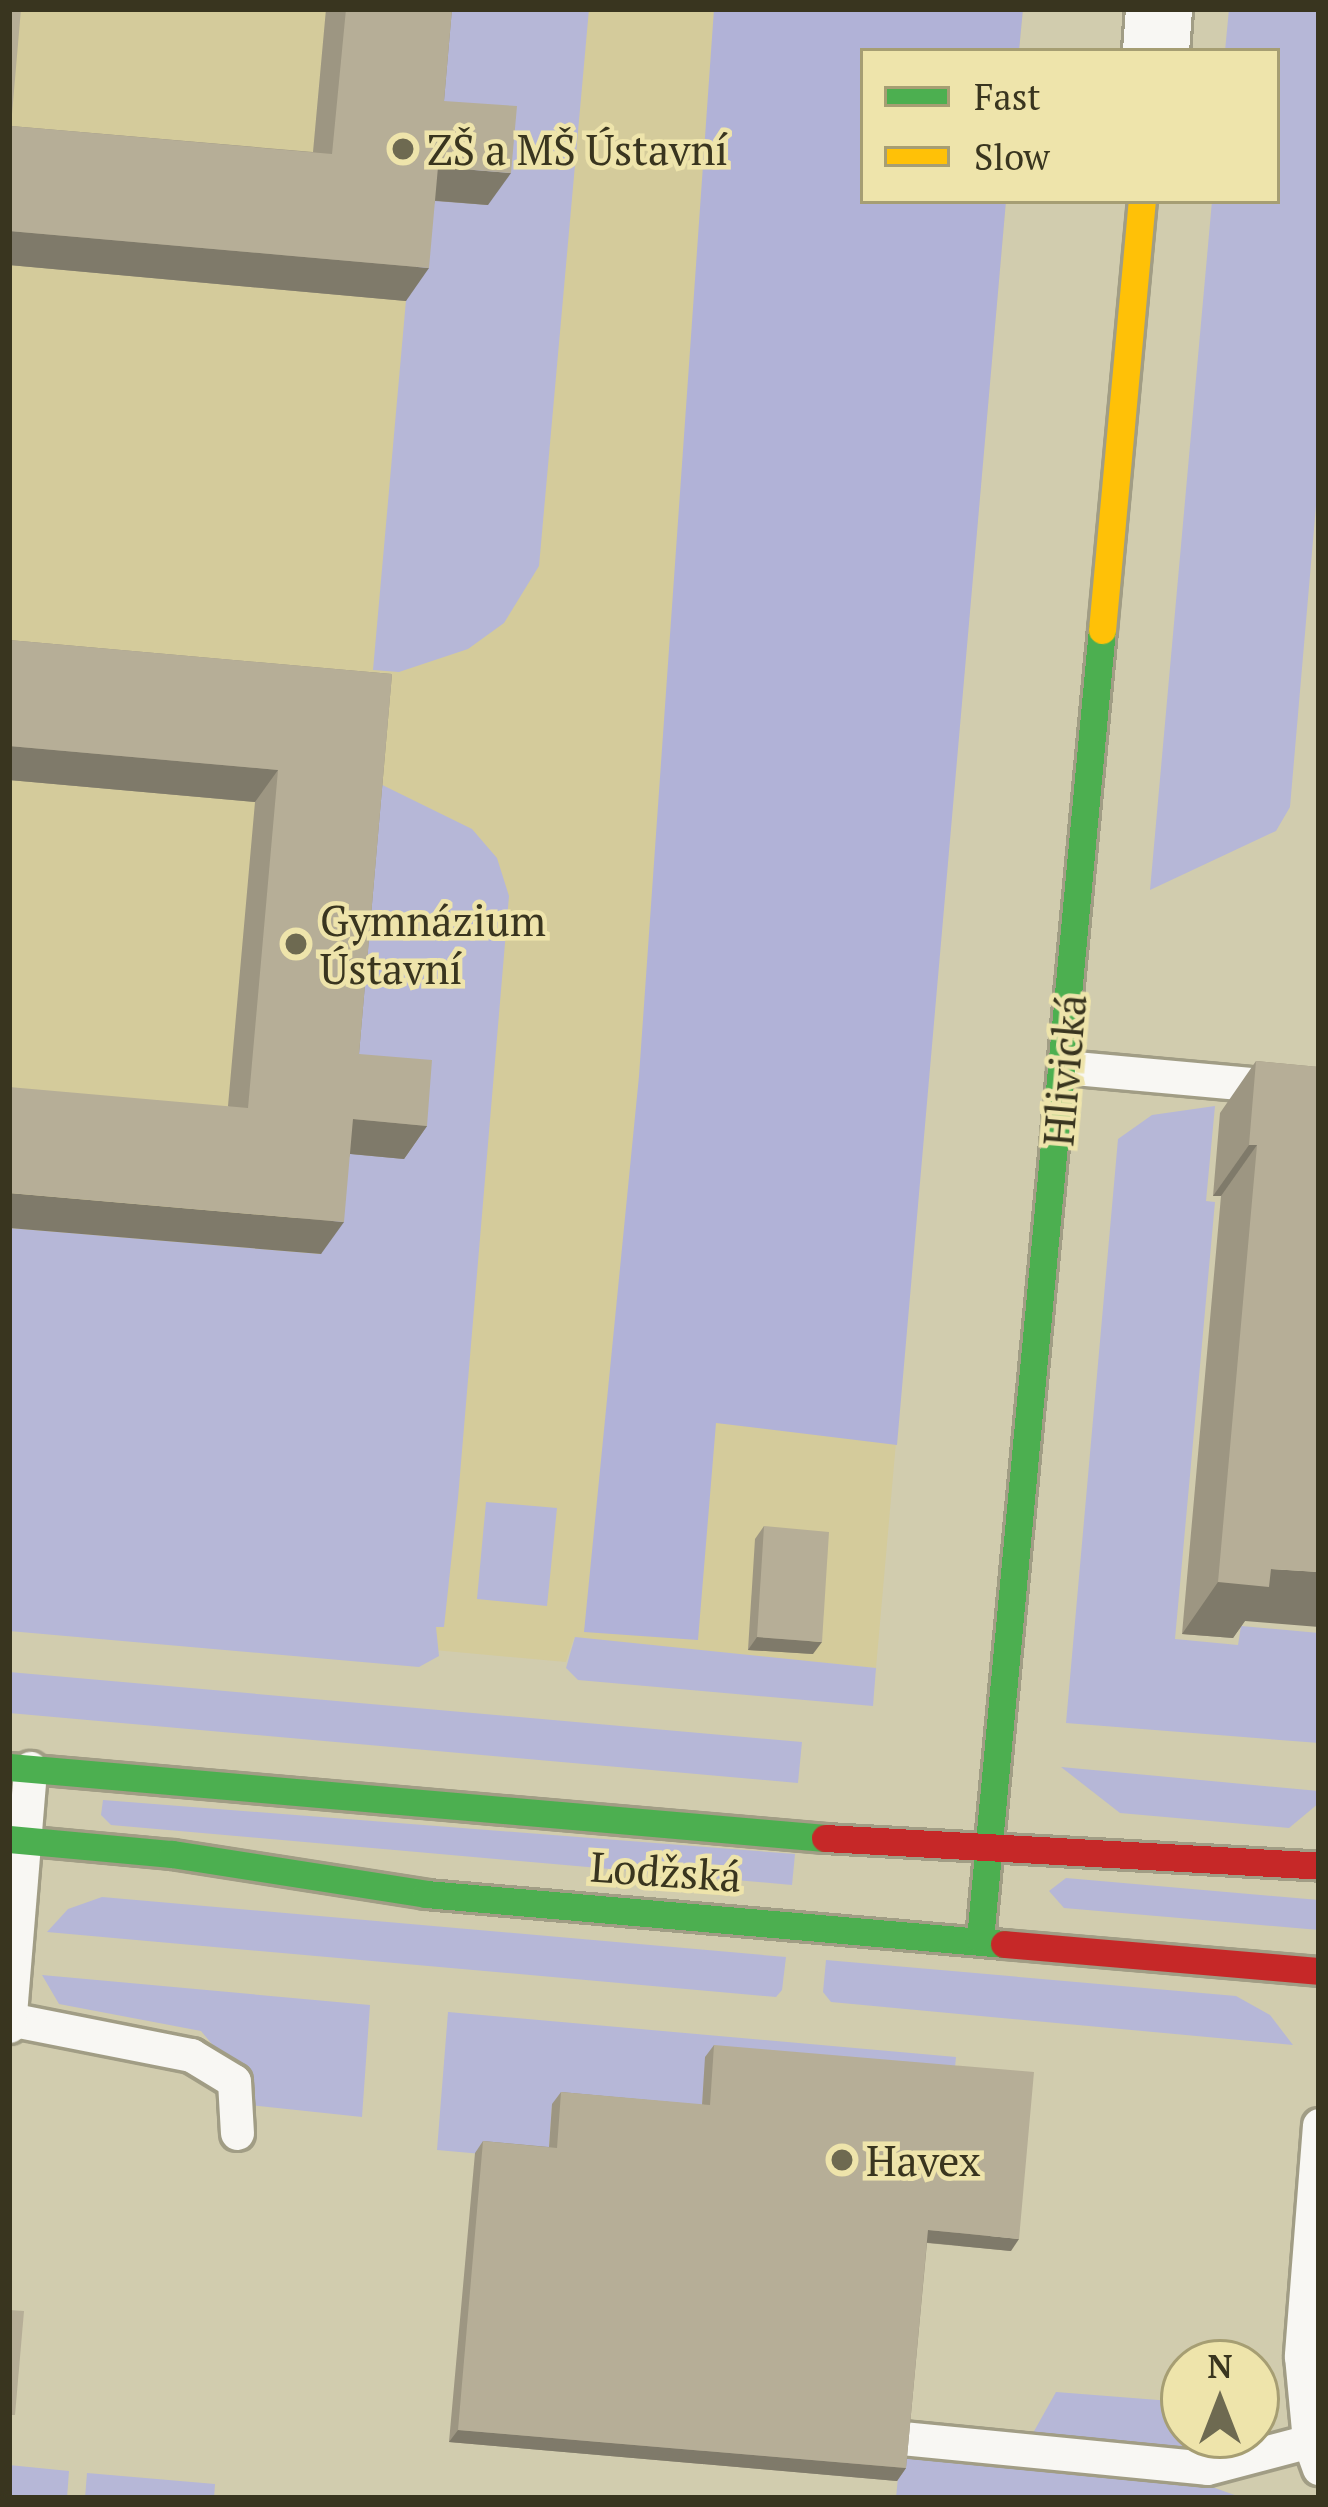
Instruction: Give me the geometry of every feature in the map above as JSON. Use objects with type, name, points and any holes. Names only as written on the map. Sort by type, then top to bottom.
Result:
[{"type":"street","points":[[1156,48],[1160,9]]},
{"type":"street","name":"Hlivická","points":[[980,1939],[1142,204]]},
{"type":"street","name":"Lodžská","points":[[19,1767],[989,1848],[1319,1866]]},
{"type":"street","name":"Lodžská","points":[[18,1839],[426,1894],[1319,1970]]},
{"type":"lane","points":[[1064,1067],[1319,1090]]},
{"type":"lane","points":[[19,1767],[10,2022],[191,2055],[234,2081],[237,2133]]},
{"type":"lane","points":[[902,2438],[1207,2468],[1314,2455],[1301,2356],[1319,2126]]},
{"type":"shaded area","points":[[9,9],[1023,9],[1019,48],[860,48],[860,204],[1006,204],[876,1668],[574,1638],[566,1662],[434,1650],[436,1627],[9,1588]]},
{"type":"shaded area","points":[[432,9],[589,9],[539,566],[504,623],[468,649],[399,672],[373,670]]},
{"type":"shaded area","points":[[714,9],[1023,9],[1019,48],[860,48],[860,204],[1006,204],[897,1445],[716,1423],[698,1640],[584,1632],[639,1076]]},
{"type":"shaded area","points":[[1229,9],[1319,9],[1319,471],[1290,807],[1276,831],[1150,890],[1212,204],[1280,204],[1280,48],[1225,48]]},
{"type":"shaded area","points":[[364,776],[472,829],[497,858],[509,896],[458,1498],[444,1627],[436,1627],[439,1656],[419,1667],[9,1631],[9,1228],[321,1254],[330,1152],[404,1158],[336,1087]]},
{"type":"shaded area","points":[[1215,1106],[1206,1201],[1215,1202],[1175,1639],[1238,1645],[1241,1626],[1319,1633],[1319,1743],[1066,1723],[1118,1139],[1152,1115]]},
{"type":"shaded area","points":[[486,1502],[557,1508],[547,1606],[477,1599]]},
{"type":"shaded area","points":[[575,1637],[876,1668],[873,1706],[578,1680],[566,1668]]},
{"type":"shaded area","points":[[9,1672],[802,1742],[798,1783],[9,1713]]},
{"type":"shaded area","points":[[1061,1767],[1319,1791],[1319,1803],[1289,1828],[1120,1813]]},
{"type":"shaded area","points":[[103,1800],[795,1854],[792,1885],[111,1825],[101,1815]]},
{"type":"shaded area","points":[[1066,1878],[1319,1900],[1319,1930],[1064,1908],[1049,1891]]},
{"type":"shaded area","points":[[102,1897],[786,1957],[782,1990],[776,1997],[47,1932],[68,1909]]},
{"type":"shaded area","points":[[826,1960],[1236,1996],[1270,2015],[1293,2045],[831,2002],[823,1992]]},
{"type":"shaded area","points":[[42,1975],[370,2005],[362,2117],[241,2104],[237,2074],[201,2031],[59,2004]]},
{"type":"shaded area","points":[[448,2012],[956,2057],[954,2078],[706,2057],[701,2118],[552,2105],[548,2160],[437,2150]]},
{"type":"shaded area","points":[[1056,2392],[1160,2400],[1160,2446],[1033,2433]]},
{"type":"shaded area","points":[[900,2457],[1215,2488],[1243,2498],[896,2498]]},
{"type":"shaded area","points":[[9,2465],[69,2471],[67,2498],[9,2498]]},
{"type":"shaded area","points":[[87,2473],[215,2484],[214,2498],[85,2498]]},
{"type":"building","name":"ZŠ a MŠ Ústavní","points":[[9,9],[21,9],[11,126],[332,154],[346,9],[452,9],[444,101],[517,106],[511,173],[438,167],[429,268],[9,231]]},
{"type":"building","name":"Gymnázium Ústavní","points":[[9,640],[392,674],[359,1054],[432,1060],[427,1126],[353,1119],[344,1222],[9,1193],[9,1087],[248,1108],[278,770],[9,746]]},
{"type":"building","points":[[1256,1061],[1319,1067],[1319,1572],[1271,1569],[1269,1587],[1218,1582],[1257,1145],[1249,1145]]},
{"type":"building","points":[[764,1526],[829,1532],[822,1642],[757,1637]]},
{"type":"building","points":[[714,2045],[1034,2072],[1019,2239],[928,2230],[906,2468],[458,2430],[483,2141],[557,2148],[561,2092],[710,2105]]},
{"type":"building","points":[[9,2310],[24,2311],[15,2415],[9,2415]]},
{"type":"traffic: fast","points":[[980,1939],[1102,630]]},
{"type":"traffic: fast","points":[[9,1767],[825,1838]]},
{"type":"traffic: fast","points":[[9,1839],[172,1854],[426,1894],[1004,1944]]},
{"type":"traffic: slow","points":[[1102,630],[1142,204]]},
{"type":"traffic: jam","points":[[825,1838],[1319,1866]]},
{"type":"traffic: jam","points":[[1004,1944],[1319,1971]]},
{"type":"place","name":"ZŠ a MŠ Ústavní","points":[[403,149]]},
{"type":"place","name":"Gymnázium Ústavní","points":[[296,944]]},
{"type":"place","name":"Havex","points":[[842,2160]]}]
